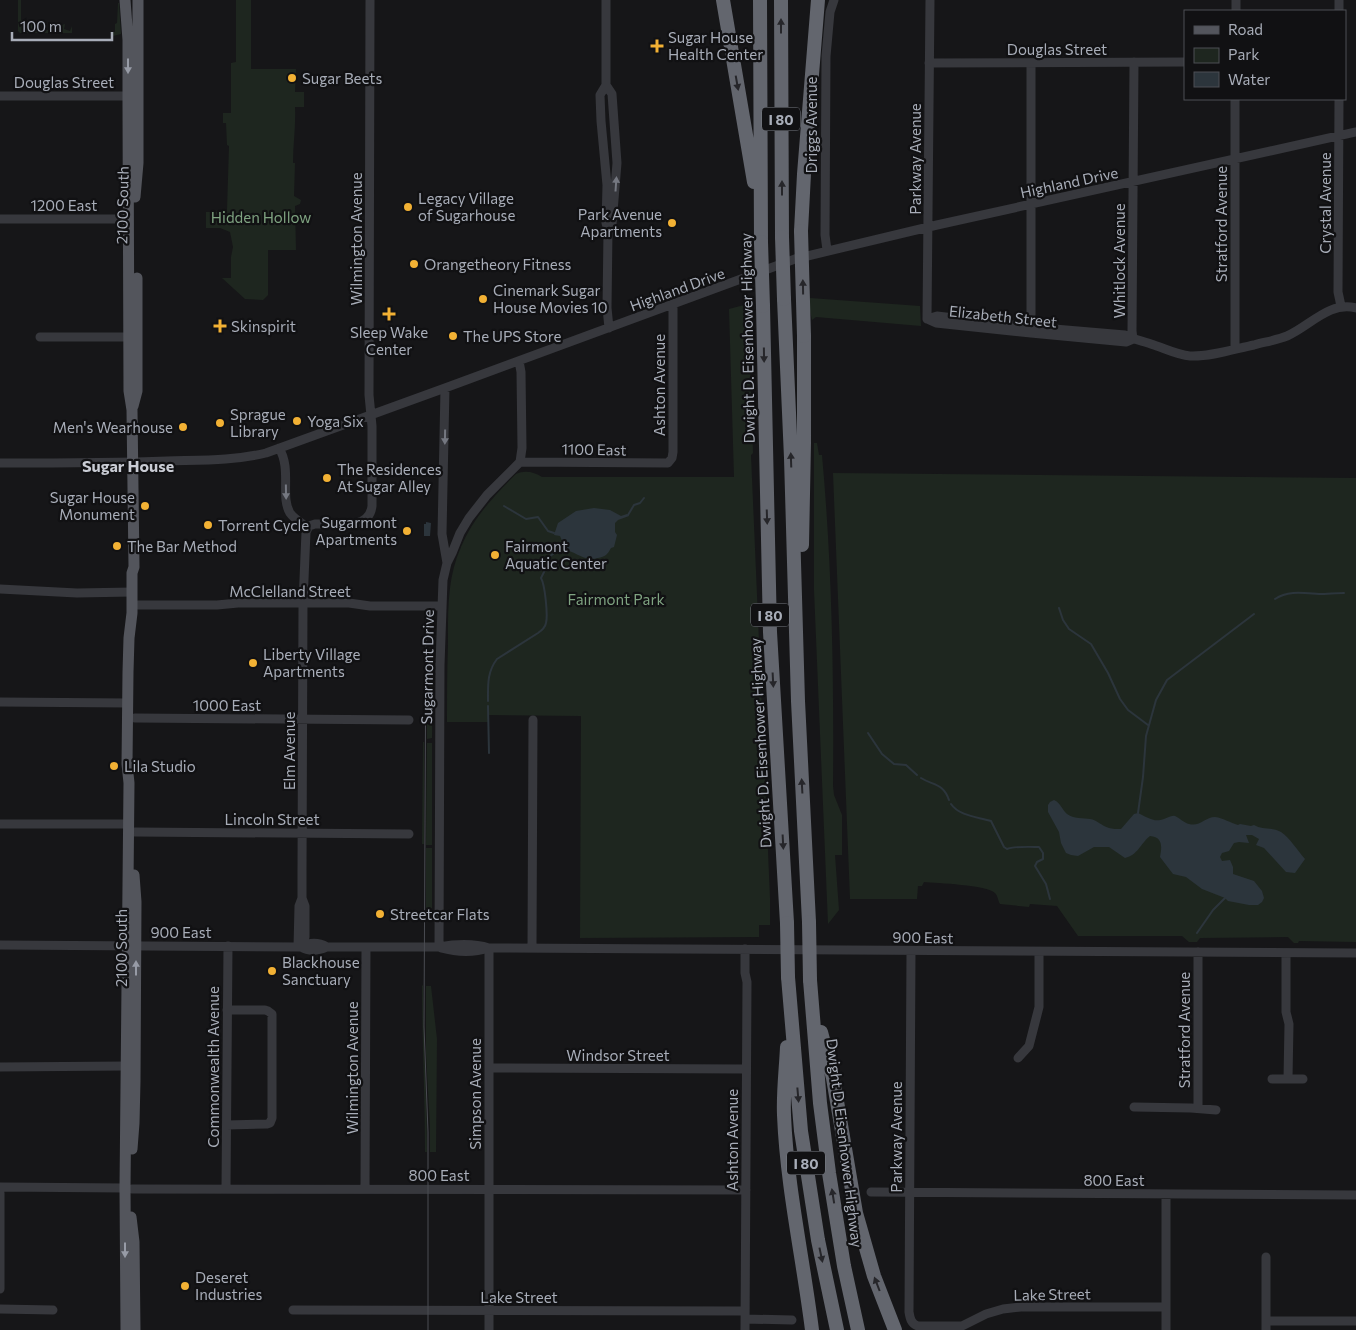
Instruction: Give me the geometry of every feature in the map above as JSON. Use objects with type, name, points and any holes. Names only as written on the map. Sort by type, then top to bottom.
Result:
[{"type":"highway","points":[[723,0],[761,225]]},
{"type":"highway","name":"Dwight D. Eisenhower Highway","points":[[760,0],[761,242],[770,632],[787,923],[788,977],[802,1140],[818,1240],[837,1330]]},
{"type":"highway","name":"Dwight D. Eisenhower Highway","points":[[781,0],[782,237],[810,980],[820,1103],[829,1173],[844,1266],[858,1330]]},
{"type":"highway","points":[[798,701],[804,443],[804,336],[801,231],[819,3]]},
{"type":"highway","points":[[790,994],[784,1113],[790,1187],[807,1287],[812,1330]]},
{"type":"highway","points":[[811,995],[833,1078],[856,1213],[874,1276],[894,1330]]},
{"type":"main road","name":"2100 South","points":[[125,0],[128,40],[129,391],[132,410],[134,567],[132,573],[132,613],[129,638],[128,703],[131,824],[131,1066],[134,1123],[128,1188],[134,1242],[135,1330]]},
{"type":"main road","name":"2100 South","points":[[132,410],[137,391],[135,189],[138,163],[138,0]]},
{"type":"main road","points":[[128,96],[132,98],[133,102],[133,152],[138,163]]},
{"type":"main road","points":[[130,260],[133,265],[133,288],[137,291]]},
{"type":"main road","name":"2100 South","points":[[131,824],[135,741],[135,695],[131,672],[132,638],[138,605],[139,573],[134,567]]},
{"type":"main road","points":[[132,588],[138,605]]},
{"type":"main road","points":[[128,703],[132,706],[135,741]]},
{"type":"main road","name":"2100 South","points":[[126,1330],[125,1278],[131,1060],[130,1018],[129,1012],[126,1009],[131,945]]},
{"type":"street","name":"Wilmington Avenue","points":[[308,528],[315,524],[359,523],[370,514],[372,506],[372,426],[369,395],[370,0]]},
{"type":"street","points":[[606,0],[606,85],[600,95],[607,185],[606,308],[609,328]]},
{"type":"street","name":"Driggs Avenue","points":[[828,250],[825,235],[826,56],[830,12],[834,0]]},
{"type":"street","name":"Parkway Avenue","points":[[928,319],[930,0]]},
{"type":"street","name":"Douglas Street","points":[[929,62],[1184,62]]},
{"type":"street","points":[[1031,62],[1031,330]]},
{"type":"street","name":"Whitlock Avenue","points":[[1134,62],[1132,331],[1134,339]]},
{"type":"street","points":[[606,85],[612,94],[617,162],[612,224],[608,231]]},
{"type":"street","name":"Douglas Street","points":[[0,96],[128,96]]},
{"type":"street","name":"Stratford Avenue","points":[[1235,349],[1236,100]]},
{"type":"street","name":"Crystal Avenue","points":[[1339,100],[1338,292],[1341,306]]},
{"type":"street","name":"Highland Drive","points":[[133,463],[242,458],[266,453],[795,259],[929,227],[1356,132]]},
{"type":"street","name":"1200 East","points":[[0,219],[128,219]]},
{"type":"street","name":"Ashton Avenue","points":[[668,463],[672,458],[673,452],[673,305]]},
{"type":"street","points":[[1341,306],[1356,308]]},
{"type":"street","name":"Elizabeth Street","points":[[928,319],[936,323],[1031,330],[1126,342],[1134,339],[1189,355],[1203,355],[1285,337],[1299,330],[1323,313],[1341,306]]},
{"type":"street","points":[[40,337],[129,337]]},
{"type":"street","points":[[448,563],[460,534],[475,510],[520,462],[522,448],[521,372],[518,361]]},
{"type":"street","name":"Sugarmont Drive","points":[[439,947],[440,675],[443,580],[448,563],[442,534],[446,388]]},
{"type":"street","points":[[280,448],[286,465],[287,506],[292,515],[308,528],[306,532],[304,603]]},
{"type":"street","name":"1100 East","points":[[520,462],[668,463]]},
{"type":"street","points":[[0,463],[133,463]]},
{"type":"street","points":[[0,589],[78,593],[132,588]]},
{"type":"street","name":"Elm Avenue","points":[[300,947],[304,603]]},
{"type":"street","name":"McClelland Street","points":[[138,605],[349,603],[370,606],[442,606]]},
{"type":"street","points":[[0,702],[128,703]]},
{"type":"street","name":"1000 East","points":[[135,718],[409,720]]},
{"type":"street","points":[[532,948],[533,720]]},
{"type":"street","name":"Lincoln Street","points":[[0,824],[131,824],[302,833],[409,834]]},
{"type":"street","name":"900 East","points":[[0,945],[300,947],[311,943],[327,947],[439,947],[452,951],[479,951],[489,948],[532,948],[1356,953]]},
{"type":"street","name":"Commonwealth Avenue","points":[[226,1188],[228,946]]},
{"type":"street","name":"Wilmington Avenue","points":[[365,1189],[366,947]]},
{"type":"street","name":"Simpson Avenue","points":[[488,1330],[489,948]]},
{"type":"street","name":"Ashton Avenue","points":[[745,949],[747,982],[745,1330]]},
{"type":"street","name":"Parkway Avenue","points":[[911,951],[909,1312],[912,1323]]},
{"type":"street","points":[[1018,1058],[1029,1046],[1039,1007],[1039,952]]},
{"type":"street","name":"Stratford Avenue","points":[[1198,952],[1198,1108]]},
{"type":"street","points":[[1286,953],[1286,1012],[1289,1024],[1288,1079]]},
{"type":"street","points":[[227,1010],[265,1010],[272,1014],[272,1109],[271,1121],[268,1124],[227,1125]]},
{"type":"street","points":[[0,1067],[131,1066]]},
{"type":"street","name":"Windsor Street","points":[[489,1068],[746,1069]]},
{"type":"street","points":[[1272,1079],[1303,1079]]},
{"type":"street","name":"Stratford Avenue","points":[[1134,1107],[1216,1110]]},
{"type":"street","name":"800 East","points":[[0,1187],[746,1190]]},
{"type":"street","name":"800 East","points":[[872,1192],[1356,1195]]},
{"type":"street","points":[[0,1193],[0,1289]]},
{"type":"street","points":[[1166,1194],[1166,1330]]},
{"type":"street","points":[[1266,1257],[1266,1325],[1356,1321]]},
{"type":"street","points":[[0,1304],[0,1309],[53,1310]]},
{"type":"street","name":"Lake Street","points":[[912,1323],[918,1326],[960,1326],[986,1314],[1021,1307],[1166,1308]]},
{"type":"street","name":"Lake Street","points":[[293,1310],[745,1315],[792,1320]]},
{"type":"green space","points":[[18,0],[21,0],[21,20],[25,20],[25,24],[33,24],[34,30],[61,30],[62,25],[65,24],[64,29],[70,31],[72,26],[72,33],[20,33],[18,31]]},
{"type":"green space","name":"Hidden Hollow","points":[[236,0],[251,0],[251,69],[296,69],[295,92],[304,92],[304,107],[295,107],[294,196],[301,200],[300,204],[295,206],[296,250],[268,250],[268,295],[263,300],[245,299],[222,278],[231,278],[233,247],[230,232],[220,228],[206,228],[206,212],[225,212],[227,210],[229,146],[227,145],[226,123],[223,123],[223,113],[231,113],[231,63],[236,62]]},
{"type":"green space","points":[[118,3],[121,34],[113,36],[110,32],[115,32]]},
{"type":"green space","points":[[810,298],[920,306],[921,326],[816,317],[812,320]]},
{"type":"green space","name":"Fairmont Park","points":[[748,304],[753,453],[751,455],[770,925],[759,925],[759,937],[580,938],[581,716],[488,715],[488,722],[447,722],[448,608],[456,559],[466,536],[478,517],[500,491],[519,473],[529,472],[542,477],[734,477],[729,309]]},
{"type":"green space","points":[[814,443],[817,443],[819,455],[822,455],[832,620],[833,786],[834,795],[842,815],[842,855],[835,855],[839,910],[828,924],[814,590]]},
{"type":"green space","points":[[833,473],[1356,478],[1356,942],[1299,941],[1294,943],[1288,937],[1200,938],[1197,942],[1189,942],[1182,936],[1078,936],[1057,906],[1030,904],[1029,907],[1000,904],[996,894],[990,890],[950,884],[924,882],[922,886],[918,886],[917,899],[850,899]]},
{"type":"green space","points":[[432,655],[432,738],[427,739],[427,704]]},
{"type":"green space","points":[[423,742],[424,844],[422,844]]},
{"type":"green space","points":[[427,743],[432,743],[432,845],[426,845]]},
{"type":"green space","points":[[426,848],[432,848],[432,908],[430,913],[427,913],[426,907]]},
{"type":"green space","points":[[423,985],[426,1111],[427,1152],[425,1152]]},
{"type":"green space","points":[[426,986],[431,986],[437,1039],[436,1152],[430,1152],[426,1054]]},
{"type":"water","points":[[594,508],[610,510],[621,516],[627,514],[629,516],[615,523],[617,535],[614,547],[604,556],[592,559],[564,550],[559,551],[558,549],[563,543],[560,536],[554,535],[558,523],[576,511]]},
{"type":"water","points":[[426,522],[431,523],[430,536],[424,536],[424,524]]},
{"type":"water","points":[[1054,800],[1069,816],[1093,820],[1112,829],[1121,829],[1134,814],[1138,813],[1157,820],[1175,816],[1185,823],[1193,825],[1215,817],[1238,825],[1254,825],[1281,832],[1305,859],[1295,873],[1286,872],[1264,848],[1256,845],[1259,839],[1252,835],[1246,835],[1249,843],[1234,843],[1229,851],[1222,853],[1220,857],[1222,861],[1230,860],[1233,874],[1254,881],[1262,891],[1264,898],[1258,905],[1228,901],[1202,889],[1186,877],[1173,874],[1160,857],[1161,843],[1154,837],[1150,836],[1136,852],[1125,858],[1109,847],[1094,847],[1078,856],[1066,853],[1061,843],[1059,832],[1048,812],[1048,805]]},
{"type":"waterway","points":[[628,515],[634,505],[640,503],[644,498]]},
{"type":"waterway","points":[[504,506],[526,519],[538,517],[548,531],[554,533]]},
{"type":"waterway","points":[[488,701],[490,674],[497,659],[538,633],[545,626],[547,619],[544,587],[541,578],[549,557],[558,550]]},
{"type":"waterway","points":[[1275,599],[1291,593],[1344,593]]},
{"type":"waterway","points":[[1059,608],[1063,620],[1069,629],[1091,644],[1108,673],[1120,699],[1128,710],[1148,725]]},
{"type":"waterway","points":[[1138,813],[1146,736],[1156,700],[1167,680],[1254,614]]},
{"type":"waterway","points":[[488,706],[489,753]]},
{"type":"waterway","points":[[868,733],[882,754],[894,764],[906,765],[917,775]]},
{"type":"waterway","points":[[921,778],[941,788],[949,800]]},
{"type":"waterway","points":[[951,804],[964,814],[991,821],[1004,847],[1007,849],[1039,847],[1043,853],[1043,859],[1037,862],[1035,866],[1046,884],[1050,899]]},
{"type":"waterway","points":[[1197,933],[1213,910],[1225,898]]},
{"type":"tram line","points":[[426,620],[424,1027],[428,1132],[428,1330]]},
{"type":"place","name":"Sugar House Health Center","points":[[657,46]]},
{"type":"place","name":"Sugar Beets","points":[[292,78]]},
{"type":"place","name":"Legacy Village of Sugarhouse","points":[[408,207]]},
{"type":"place","name":"Park Avenue Apartments","points":[[672,223]]},
{"type":"place","name":"Orangetheory Fitness","points":[[414,264]]},
{"type":"place","name":"Cinemark Sugar House Movies 10","points":[[483,299]]},
{"type":"place","name":"Sleep Wake Center","points":[[389,314]]},
{"type":"place","name":"Skinspirit","points":[[220,326]]},
{"type":"place","name":"The UPS Store","points":[[453,336]]},
{"type":"place","name":"Yoga Six","points":[[297,421]]},
{"type":"place","name":"Sprague Library","points":[[220,423]]},
{"type":"place","name":"Men's Wearhouse","points":[[183,427]]},
{"type":"place","name":"The Residences At Sugar Alley","points":[[327,478]]},
{"type":"place","name":"Sugar House Monument","points":[[145,506]]},
{"type":"place","name":"Torrent Cycle","points":[[208,525]]},
{"type":"place","name":"Sugarmont Apartments","points":[[407,531]]},
{"type":"place","name":"The Bar Method","points":[[117,546]]},
{"type":"place","name":"Fairmont Aquatic Center","points":[[495,555]]},
{"type":"place","name":"Liberty Village Apartments","points":[[253,663]]},
{"type":"place","name":"Lila Studio","points":[[114,766]]},
{"type":"place","name":"Streetcar Flats","points":[[380,914]]},
{"type":"place","name":"Blackhouse Sanctuary","points":[[272,971]]},
{"type":"place","name":"Deseret Industries","points":[[185,1286]]},
{"type":"district","name":"Sugar House","points":[[128,465]]}]
